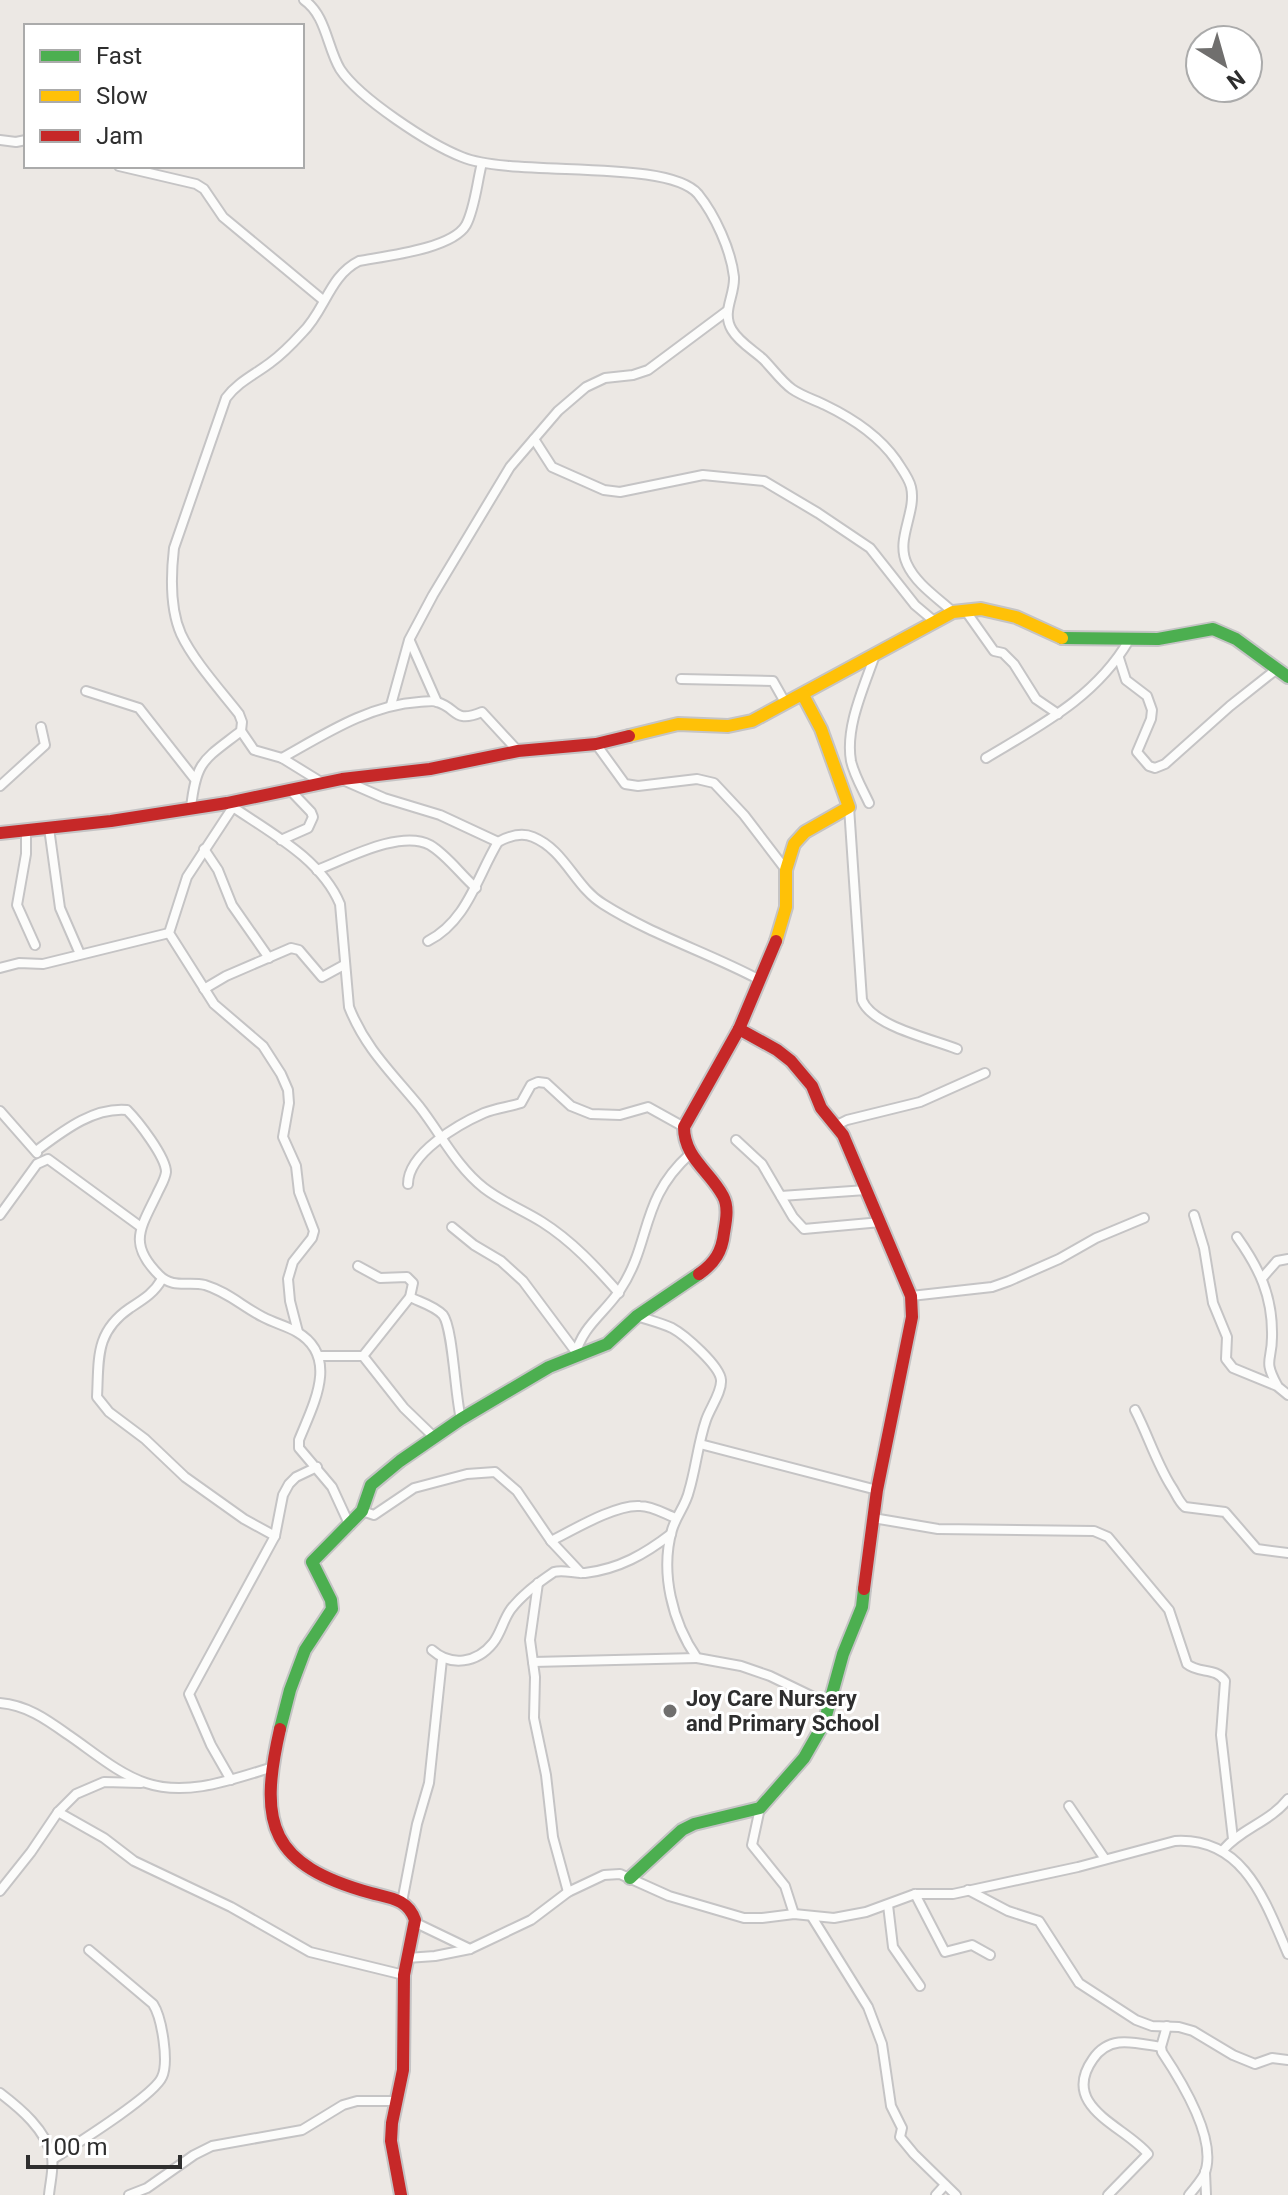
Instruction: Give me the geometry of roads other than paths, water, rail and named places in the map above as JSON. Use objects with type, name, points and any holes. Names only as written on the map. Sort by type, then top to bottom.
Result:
[{"type":"street","points":[[304,0],[318,16],[341,70],[360,92],[400,122],[461,157],[482,163],[670,178],[698,194],[728,253],[734,279],[727,311],[733,332],[792,389],[851,419],[896,460],[912,487],[903,543],[908,567],[922,584],[959,611],[994,651],[1009,658],[1036,699],[1058,714]]},
{"type":"street","points":[[0,140],[24,140]]},
{"type":"street","points":[[322,783],[282,758],[254,750],[241,731],[239,714],[182,636],[172,568],[174,548],[226,398],[234,388],[269,364],[304,332],[342,273],[359,261],[442,242],[457,235],[468,222],[482,163]]},
{"type":"street","points":[[128,168],[184,180],[204,189],[223,217],[323,300]]},
{"type":"street","points":[[391,705],[409,640],[510,467],[558,411],[586,387],[605,378],[648,370],[696,331],[727,311]]},
{"type":"street","points":[[534,439],[552,467],[604,490],[620,492],[703,475],[764,481],[870,548],[915,605],[934,621]]},
{"type":"street","points":[[0,833],[230,805],[342,779],[430,769],[518,751],[596,744],[678,724],[728,726],[752,721],[934,621],[959,611],[998,611],[1064,639],[1158,639],[1213,629],[1236,639],[1283,672],[1230,706],[1165,764],[1155,768],[1149,766],[1137,752],[1151,719],[1150,702],[1126,680],[1119,658]]},
{"type":"street","points":[[409,640],[437,702],[457,715],[471,716],[482,712],[518,751]]},
{"type":"street","points":[[986,758],[1058,714],[1093,688],[1119,658],[1129,640]]},
{"type":"street","points":[[869,803],[852,764],[850,743],[876,653]]},
{"type":"street","points":[[681,679],[773,681],[786,704]]},
{"type":"street","points":[[86,691],[139,708],[194,778]]},
{"type":"street","points":[[803,695],[821,729],[849,807],[862,1000],[865,1007],[877,1018],[957,1049]]},
{"type":"street","points":[[282,758],[359,717],[391,705],[437,702]]},
{"type":"street","points":[[0,786],[45,745],[41,727]]},
{"type":"street","points":[[191,808],[194,778],[200,767],[241,731]]},
{"type":"street","points":[[596,744],[625,784],[638,786],[697,779],[714,783],[744,815],[786,870]]},
{"type":"street","points":[[342,779],[384,798],[440,815],[498,842],[518,835],[531,836],[554,849],[594,898],[605,905],[659,934],[707,953],[758,979]]},
{"type":"street","points":[[281,840],[308,828],[313,817],[290,790]]},
{"type":"street","points":[[230,805],[281,840],[317,870],[340,904],[349,1007],[355,1022],[378,1061],[418,1105],[439,1138],[483,1187],[561,1235],[619,1293]]},
{"type":"street","points":[[230,805],[182,888],[169,933],[214,1004],[263,1046],[288,1090],[283,1137],[296,1166],[299,1192],[314,1231],[293,1262],[288,1279],[298,1332]]},
{"type":"street","points":[[401,2195],[391,2141],[403,2070],[404,1975],[415,1916],[402,1902],[342,1884],[292,1853],[279,1840],[268,1806],[281,1722],[294,1675],[307,1647],[332,1609],[331,1600],[312,1562],[362,1511],[371,1485],[400,1461],[461,1419],[536,1374],[575,1354],[607,1344],[637,1316],[708,1268],[718,1256],[727,1212],[724,1197],[690,1154],[684,1139],[684,1127],[739,1029],[782,926],[786,907],[786,870],[794,844],[805,832],[849,807]]},
{"type":"street","points":[[49,828],[60,908],[80,954]]},
{"type":"street","points":[[26,829],[26,854],[17,905],[35,945]]},
{"type":"street","points":[[317,870],[399,840],[421,841],[438,851],[476,888]]},
{"type":"street","points":[[428,941],[450,925],[476,888],[498,842]]},
{"type":"street","points":[[204,849],[218,870],[232,905],[269,958]]},
{"type":"street","points":[[0,968],[19,963],[43,964],[169,933]]},
{"type":"street","points":[[204,989],[226,976],[296,948],[322,977],[344,965]]},
{"type":"street","points":[[739,1029],[777,1050],[812,1086],[821,1108],[843,1135],[911,1296],[909,1337],[877,1490],[862,1607],[843,1654],[824,1723],[804,1758],[760,1808],[752,1845],[780,1878],[794,1914]]},
{"type":"street","points":[[835,1126],[868,1114],[920,1102],[985,1073]]},
{"type":"street","points":[[408,1184],[412,1168],[439,1138],[486,1112],[521,1103],[531,1085],[538,1082],[546,1083],[571,1106],[591,1114],[620,1115],[648,1107],[684,1127]]},
{"type":"street","points":[[36,1151],[90,1116],[115,1109],[127,1110],[163,1160],[166,1170],[141,1227],[139,1245],[142,1254],[162,1279],[170,1283],[201,1284],[222,1290],[253,1312],[298,1332],[321,1356],[363,1356]]},
{"type":"street","points":[[0,1111],[42,1160]]},
{"type":"street","points":[[736,1140],[762,1164],[793,1217],[804,1229],[881,1222]]},
{"type":"street","points":[[575,1354],[582,1334],[619,1293],[630,1273],[648,1213],[661,1187],[675,1167],[690,1154]]},
{"type":"street","points":[[0,1215],[42,1160],[48,1159],[141,1227]]},
{"type":"street","points":[[781,1196],[866,1190]]},
{"type":"street","points":[[1194,1215],[1204,1248],[1213,1303],[1227,1337],[1226,1359],[1233,1368],[1277,1386],[1288,1395]]},
{"type":"street","points":[[911,1296],[992,1287],[1144,1218]]},
{"type":"street","points":[[452,1227],[501,1261],[523,1281],[575,1354]]},
{"type":"street","points":[[1237,1237],[1263,1277],[1273,1335],[1268,1369],[1277,1386]]},
{"type":"street","points":[[1263,1277],[1277,1261],[1288,1259]]},
{"type":"street","points":[[358,1266],[380,1278],[407,1277],[413,1283],[410,1297],[363,1356]]},
{"type":"street","points":[[162,1279],[153,1293],[121,1314],[103,1336],[97,1397],[109,1412],[133,1429],[185,1477],[244,1519],[275,1536]]},
{"type":"street","points":[[410,1297],[437,1310],[446,1319],[461,1419]]},
{"type":"street","points":[[637,1316],[673,1329],[685,1337],[721,1378],[706,1420],[688,1496],[671,1534],[667,1578],[678,1621],[697,1658]]},
{"type":"street","points":[[321,1356],[319,1385],[299,1440],[299,1448],[332,1487],[350,1526]]},
{"type":"street","points":[[363,1356],[404,1408],[434,1437]]},
{"type":"street","points":[[1135,1410],[1146,1428],[1161,1472],[1180,1503],[1185,1507],[1225,1512],[1257,1549],[1288,1553]]},
{"type":"street","points":[[700,1444],[877,1490]]},
{"type":"street","points":[[231,1780],[211,1745],[189,1694],[275,1536],[283,1495],[289,1484],[317,1467]]},
{"type":"street","points":[[362,1511],[374,1515],[414,1488],[489,1470],[517,1491],[551,1541],[582,1573]]},
{"type":"street","points":[[551,1541],[613,1512],[634,1506],[643,1505],[676,1518]]},
{"type":"street","points":[[873,1518],[938,1529],[1094,1531],[1108,1537],[1169,1610],[1187,1664],[1195,1670],[1217,1673],[1225,1681],[1227,1688],[1221,1735],[1233,1839]]},
{"type":"street","points":[[432,1650],[442,1659],[465,1661],[482,1653],[492,1644],[509,1612],[538,1583],[559,1570],[582,1573],[617,1566],[636,1558],[671,1534]]},
{"type":"street","points":[[538,1583],[530,1640],[534,1718],[546,1775],[553,1837],[568,1892]]},
{"type":"street","points":[[533,1662],[697,1658],[741,1666],[770,1676],[830,1705]]},
{"type":"street","points":[[402,1902],[417,1824],[429,1783],[442,1659]]},
{"type":"street","points":[[0,1703],[18,1706],[42,1716],[143,1783]]},
{"type":"street","points":[[0,1891],[58,1812],[76,1794],[92,1785],[104,1782],[143,1783],[182,1788],[231,1780],[273,1767]]},
{"type":"street","points":[[1223,1850],[1233,1839],[1270,1818],[1288,1799]]},
{"type":"street","points":[[1069,1806],[1105,1859]]},
{"type":"street","points":[[630,1878],[682,1830],[694,1824],[760,1808]]},
{"type":"street","points":[[58,1812],[89,1828],[134,1861],[231,1907],[310,1952],[404,1975]]},
{"type":"street","points":[[407,1958],[470,1949],[531,1920],[568,1892],[604,1875],[620,1874],[652,1889],[728,1914],[762,1918],[794,1914],[847,1917],[915,1894],[953,1894],[1190,1840],[1223,1850],[1246,1873],[1265,1902],[1288,1954]]},
{"type":"street","points":[[968,1890],[1008,1911],[1039,1921],[1079,1983],[1136,2020],[1152,2026],[1193,2031],[1255,2064],[1272,2058],[1288,2060]]},
{"type":"street","points":[[915,1894],[945,1952],[972,1945],[990,1955]]},
{"type":"street","points":[[888,1905],[893,1947],[920,1986]]},
{"type":"street","points":[[812,1917],[868,2007],[882,2044],[891,2106],[902,2128],[900,2137],[956,2195]]},
{"type":"street","points":[[416,1923],[470,1949]]},
{"type":"street","points":[[53,2159],[146,2094],[162,2076],[165,2065],[159,2014],[153,2004],[89,1950]]},
{"type":"street","points":[[1167,2026],[1161,2047],[1200,2121],[1206,2155],[1206,2195]]},
{"type":"street","points":[[1108,2195],[1148,2154],[1099,2114],[1083,2085],[1086,2071],[1095,2056],[1108,2044],[1120,2041],[1161,2047]]},
{"type":"street","points":[[0,2093],[34,2125],[47,2143],[53,2159],[49,2195]]},
{"type":"street","points":[[129,2195],[147,2188],[212,2146],[302,2130],[343,2105],[357,2101],[397,2101]]},
{"type":"street","points":[[1189,2195],[1205,2172]]},
{"type":"street","points":[[936,2195],[945,2185]]},
{"type":"place","name":"Joy Care Nursery and Primary School","points":[[670,1711]]}]
